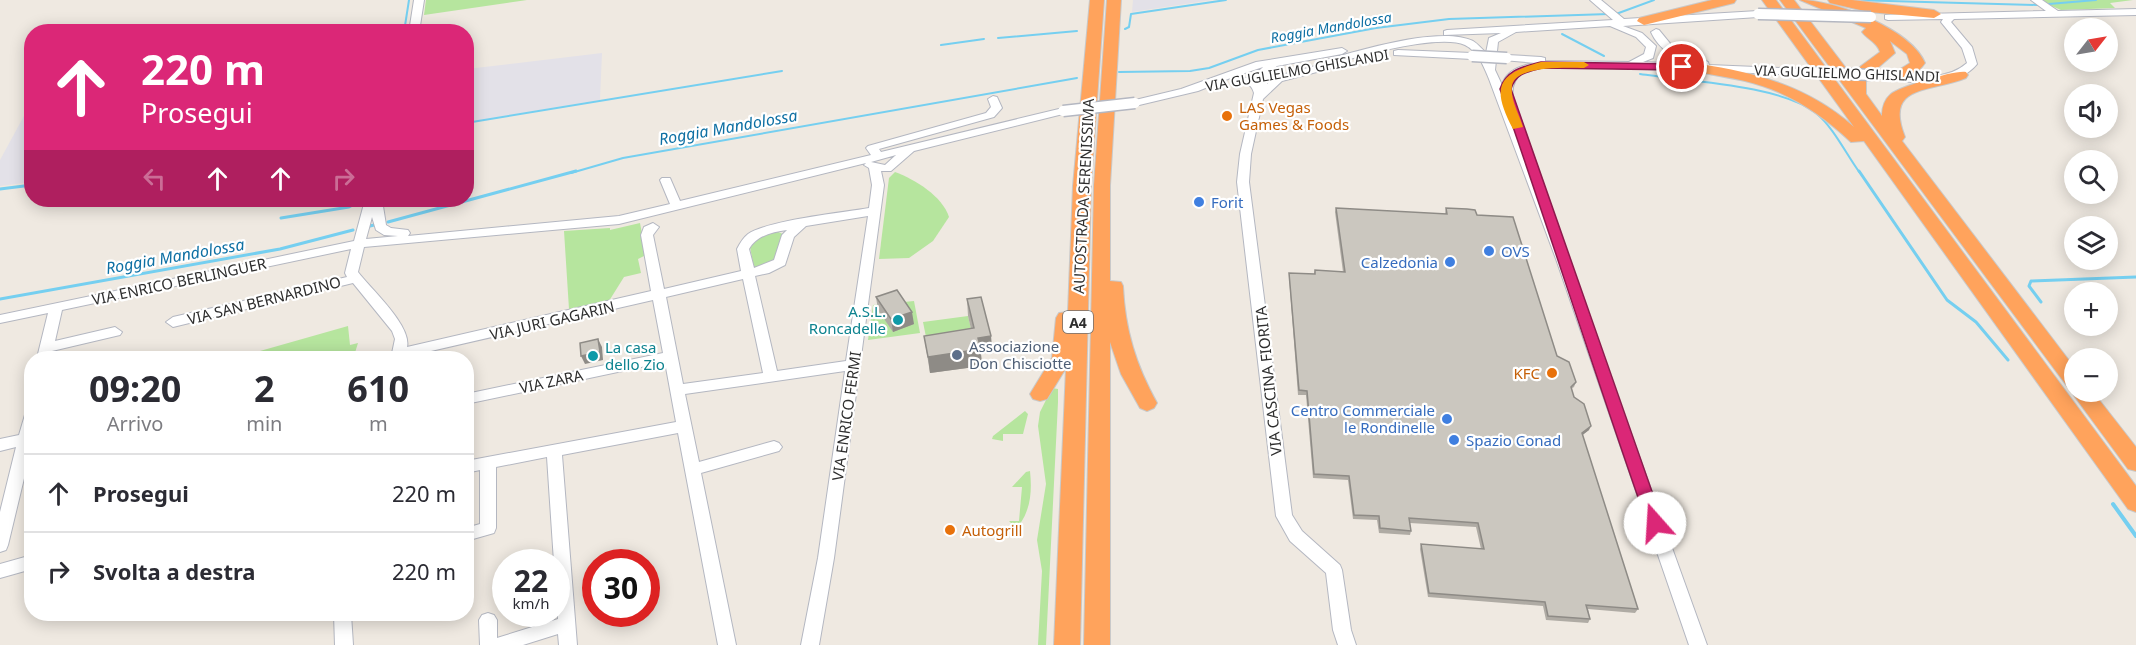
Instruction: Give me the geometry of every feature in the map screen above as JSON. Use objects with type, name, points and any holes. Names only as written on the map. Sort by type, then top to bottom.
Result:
[{"type":"highway","name":"AUTOSTRADA SERENISSIMA","points":[[1067,645],[1092,185],[1097,0]]},
{"type":"highway","name":"AUTOSTRADA SERENISSIMA","points":[[1097,645],[1092,185],[1113,0]]},
{"type":"highway","points":[[1644,21],[1729,0]]},
{"type":"highway","points":[[1787,0],[2064,368]]},
{"type":"highway","points":[[1808,0],[1904,42],[1915,53],[1918,63],[1912,70],[1896,76]]},
{"type":"highway","points":[[1837,0],[1869,8],[1934,14]]},
{"type":"highway","points":[[1763,7],[1904,187],[2136,503]]},
{"type":"highway","points":[[1835,18],[1872,34],[1888,49],[1886,57],[1864,69],[1856,83],[1869,110]]},
{"type":"highway","points":[[1700,68],[1756,78],[1809,99],[1834,116],[1904,187]]},
{"type":"highway","points":[[1928,188],[1889,121],[1888,109],[1893,99],[1906,91],[1961,75]]},
{"type":"highway","points":[[1040,394],[1062,358],[1070,219],[1092,185],[1114,218],[1116,330],[1121,350],[1147,403]]},
{"type":"highway","points":[[2090,402],[2136,463]]},
{"type":"street","points":[[415,24],[419,0]]},
{"type":"street","points":[[1596,0],[1615,19]]},
{"type":"street","points":[[2036,0],[2051,10]]},
{"type":"street","name":"VIA GUGLIELMO GHISLANDI","points":[[1185,91],[1245,68],[1458,31],[1573,25],[1615,19],[1644,21],[1763,7],[1835,18],[2051,10],[2136,12]]},
{"type":"street","points":[[1949,27],[1946,19],[1964,14]]},
{"type":"street","name":"VIA GUGLIELMO GHISLANDI","points":[[881,162],[929,142],[1063,111],[1135,103],[1270,71],[1408,52],[1938,78],[1961,75],[1970,68],[1972,60],[1962,40],[1949,27],[1921,17],[1888,16]]},
{"type":"street","name":"VIA GUGLIELMO GHISLANDI","points":[[1656,32],[1667,22],[1685,17]]},
{"type":"street","name":"VIA GUGLIELMO GHISLANDI","points":[[1615,19],[1651,46],[1649,56],[1621,64]]},
{"type":"street","points":[[1494,80],[1491,49],[1493,40],[1498,36],[1515,31],[1573,25]]},
{"type":"street","name":"VIA GUGLIELMO GHISLANDI","points":[[1656,32],[1663,44],[1670,50],[1690,59],[1712,66],[1744,69]]},
{"type":"street","name":"VIA GUGLIELMO GHISLANDI","points":[[1656,32],[1657,43],[1667,54],[1681,63],[1700,68]]},
{"type":"street","points":[[1327,63],[1411,44],[1451,38],[1467,42],[1478,49],[1494,80],[1562,259],[1697,642]]},
{"type":"street","points":[[1260,97],[1272,84],[1285,76],[1371,56]]},
{"type":"street","points":[[1270,71],[1289,60]]},
{"type":"street","points":[[1562,259],[1554,228],[1506,94],[1506,83],[1516,72],[1541,65],[1621,64]]},
{"type":"street","name":"VIA CASCINA FIORITA","points":[[1270,71],[1260,97],[1243,165],[1243,182],[1283,510],[1287,523],[1296,536],[1334,570],[1342,630],[1347,645]]},
{"type":"street","points":[[1237,79],[1254,82],[1259,89],[1260,97]]},
{"type":"street","points":[[881,162],[872,148],[990,115],[997,108],[993,99]]},
{"type":"street","points":[[358,244],[599,223],[858,161],[881,162]]},
{"type":"street","name":"VIA ENRICO FERMI","points":[[810,645],[826,558],[881,162]]},
{"type":"street","points":[[666,180],[667,206]]},
{"type":"street","points":[[711,191],[667,206],[649,220],[653,227],[650,242],[670,356],[727,645]]},
{"type":"street","name":"VIA SAN BERNARDINO","points":[[369,207],[351,266],[354,279],[398,327],[402,339],[400,351]]},
{"type":"street","points":[[377,207],[378,225],[384,231],[451,235]]},
{"type":"street","points":[[771,375],[743,249],[746,243],[763,232],[775,228],[874,211]]},
{"type":"street","points":[[775,228],[788,235],[803,223]]},
{"type":"street","name":"VIA JURI GAGARIN","points":[[419,351],[774,267],[780,261],[788,235]]},
{"type":"street","name":"VIA ENRICO BERLINGUER","points":[[0,319],[358,244]]},
{"type":"street","name":"VIA SAN BERNARDINO","points":[[173,322],[354,279]]},
{"type":"street","points":[[45,351],[56,307]]},
{"type":"street","points":[[52,351],[115,332]]},
{"type":"street","name":"VIA JURI GAGARIN","points":[[431,351],[444,345]]},
{"type":"street","name":"VIA ZARA","points":[[474,397],[670,356]]},
{"type":"street","points":[[677,390],[853,365]]},
{"type":"street","points":[[474,466],[684,426]]},
{"type":"street","points":[[0,445],[24,439]]},
{"type":"street","points":[[693,469],[774,447]]},
{"type":"street","points":[[554,451],[561,549]]},
{"type":"street","points":[[0,545],[24,453]]},
{"type":"street","points":[[474,532],[488,528],[488,463]]},
{"type":"street","points":[[0,571],[24,564]]},
{"type":"street","points":[[488,620],[489,645]]},
{"type":"street","points":[[343,621],[344,645]]},
{"type":"street","points":[[498,645],[557,627]]},
{"type":"street","points":[[567,627],[568,645]]},
{"type":"shaded area","points":[[1133,0],[1212,0],[1132,12]]},
{"type":"shaded area","points":[[602,53],[600,100],[474,121],[474,68]]},
{"type":"shaded area","points":[[24,116],[24,183],[0,186],[0,160]]},
{"type":"green space","points":[[426,0],[527,0],[424,15]]},
{"type":"green space","points":[[2038,0],[2133,0],[2110,3],[2115,8],[2061,10]]},
{"type":"green space","points":[[895,172],[927,190],[941,202],[949,217],[933,241],[909,258],[879,259],[889,178]]},
{"type":"green space","points":[[640,223],[646,255],[638,259],[641,273],[624,277],[609,301],[569,309],[564,231],[610,228],[610,230]]},
{"type":"green space","points":[[776,231],[785,235],[774,260],[754,268],[750,247],[753,241]]},
{"type":"green space","points":[[914,301],[920,333],[868,340],[873,305]]},
{"type":"green space","points":[[968,316],[975,345],[929,352],[923,322]]},
{"type":"green space","points":[[348,326],[350,345],[358,343],[356,351],[260,351]]},
{"type":"green space","points":[[1052,388],[1058,389],[1058,402],[1046,645],[1038,645],[1042,571],[1037,540],[1046,484],[1038,426],[1040,412]]},
{"type":"green space","points":[[1025,411],[1028,414],[1023,434],[1003,434],[1003,441],[992,439],[993,436]]},
{"type":"green space","points":[[1030,471],[1029,505],[1020,524],[1014,526],[1009,521],[1019,521],[1022,487],[1012,487],[1026,472]]},
{"type":"building","name":"Centro Commerciale le Rondinelle","points":[[1336,208],[1447,214],[1446,208],[1467,209],[1475,210],[1477,215],[1513,217],[1557,356],[1569,362],[1576,382],[1571,387],[1574,397],[1584,404],[1591,426],[1582,433],[1638,609],[1586,605],[1590,619],[1548,616],[1545,602],[1429,593],[1421,544],[1484,549],[1478,523],[1409,518],[1411,531],[1380,528],[1379,516],[1354,515],[1349,476],[1314,474],[1307,391],[1299,390],[1289,273],[1315,274],[1315,270],[1345,272]]},
{"type":"building","points":[[897,290],[912,312],[891,319],[876,297]]},
{"type":"building","points":[[981,297],[991,336],[978,338],[981,349],[928,357],[924,336],[974,328],[967,299]]},
{"type":"building","points":[[598,339],[600,352],[581,356],[580,343]]},
{"type":"waterway","points":[[405,24],[409,0]]},
{"type":"waterway","points":[[1125,29],[1129,27],[1131,14],[1226,0]]},
{"type":"waterway","name":"Roggia Mandolossa","points":[[1616,14],[1654,0]]},
{"type":"waterway","name":"Roggia Mandolossa","points":[[1852,0],[2037,5],[2096,0]]},
{"type":"waterway","name":"Roggia Mandolossa","points":[[1119,72],[1190,71],[1209,68],[1258,50],[1376,28],[1449,19],[1609,14]]},
{"type":"waterway","points":[[998,38],[1077,31]]},
{"type":"waterway","points":[[1562,34],[1604,56]]},
{"type":"waterway","points":[[941,45],[984,39]]},
{"type":"waterway","points":[[474,122],[782,71]]},
{"type":"waterway","points":[[1640,74],[1757,90],[1800,104],[1822,119],[1860,173]]},
{"type":"waterway","name":"Roggia Mandolossa","points":[[571,173],[623,158],[1077,78]]},
{"type":"waterway","name":"Roggia Mandolossa","points":[[474,199],[576,171]]},
{"type":"waterway","points":[[1859,171],[1947,300],[1976,322],[2008,360]]},
{"type":"waterway","points":[[0,189],[24,186]]},
{"type":"waterway","points":[[281,218],[349,207]]},
{"type":"waterway","name":"Roggia Mandolossa","points":[[388,222],[443,207]]},
{"type":"waterway","name":"Roggia Mandolossa","points":[[370,226],[374,225]]},
{"type":"waterway","name":"Roggia Mandolossa","points":[[0,299],[280,249],[353,230]]},
{"type":"waterway","points":[[2041,302],[2029,286],[2031,281],[2136,277]]},
{"type":"waterway","points":[[2113,504],[2136,536]]},
{"type":"slow traffic","points":[[1517,127],[1506,94],[1506,83],[1512,75],[1522,69],[1541,65],[1584,65]]},
{"type":"place","name":"LAS Vegas Games & Foods","points":[[1227,116]]},
{"type":"place","name":"Forit","points":[[1199,202]]},
{"type":"place","name":"OVS","points":[[1489,251]]},
{"type":"place","name":"Calzedonia","points":[[1450,262]]},
{"type":"place","name":"A.S.L. Roncadelle","points":[[898,320]]},
{"type":"place","name":"Associazione Don Chisciotte","points":[[957,355]]},
{"type":"place","name":"La casa dello Zio","points":[[593,356]]},
{"type":"place","name":"KFC","points":[[1552,373]]},
{"type":"place","name":"Centro Commerciale le Rondinelle","points":[[1447,419]]},
{"type":"place","name":"Spazio Conad","points":[[1454,440]]},
{"type":"place","name":"Autogrill","points":[[950,530]]},
{"type":"route","points":[[1655,523],[1575,298],[1554,228],[1509,105],[1506,83],[1516,72],[1541,65],[1618,64],[1682,67]]}]
